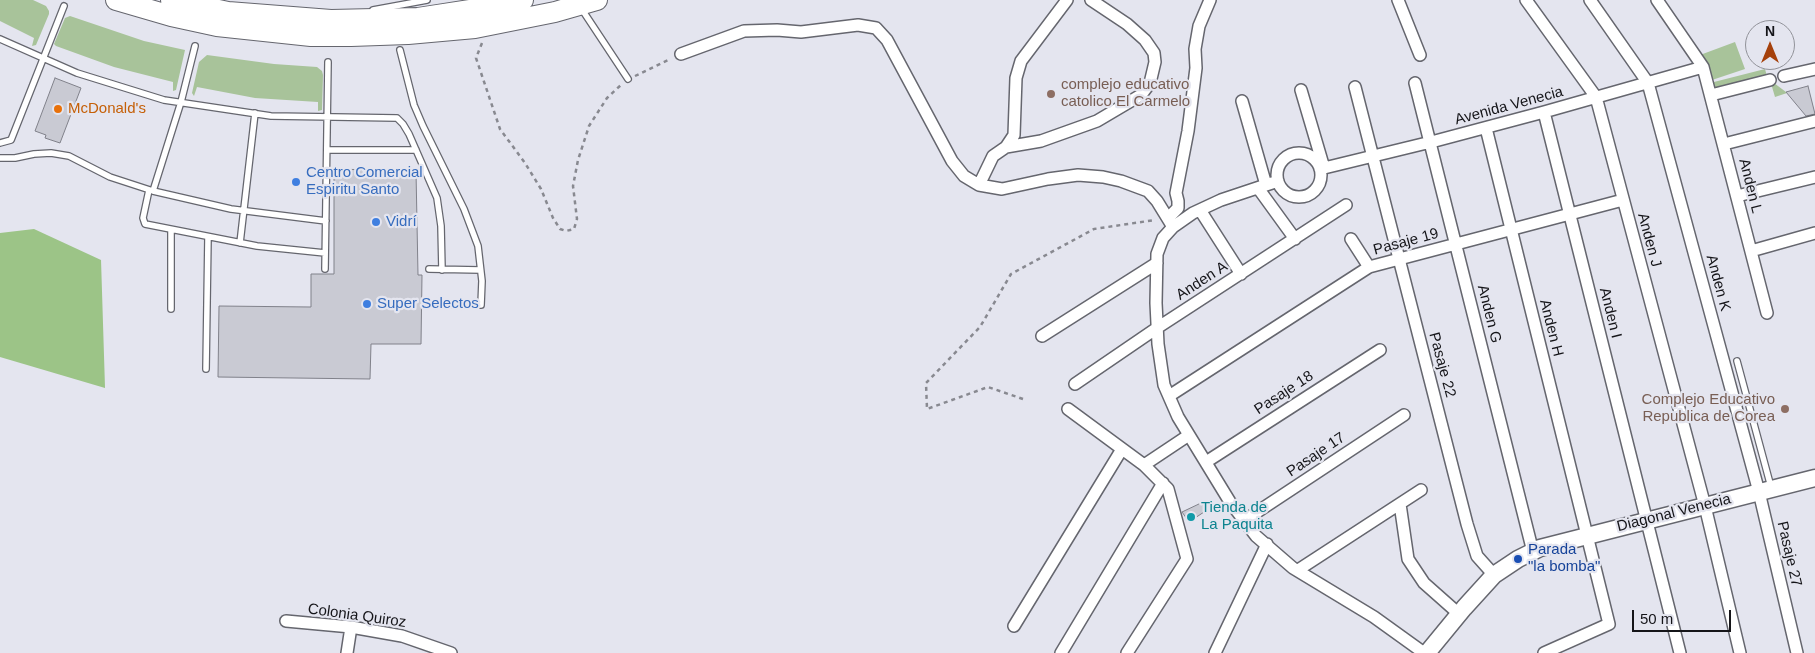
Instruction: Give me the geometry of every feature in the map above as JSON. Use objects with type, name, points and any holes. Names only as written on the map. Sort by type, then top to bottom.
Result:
[{"type":"highway","points":[[116,0],[171,16],[217,26],[311,36],[453,31],[555,12],[588,2]]},
{"type":"highway","points":[[171,0],[228,12],[331,20],[418,18],[523,0]]},
{"type":"street","points":[[979,185],[993,156],[1006,147],[1014,135],[1016,78],[1020,61],[1066,0]]},
{"type":"street","points":[[1006,147],[1041,141],[1096,120],[1141,95],[1150,83],[1156,62],[1154,53],[1145,40],[1127,24],[1091,0]]},
{"type":"street","points":[[1210,0],[1199,26],[1195,49],[1196,68],[1188,131],[1176,193],[1178,208],[1162,238],[1157,254],[1157,328],[1164,385],[1178,417],[1230,502],[1256,536],[1298,570],[1374,617],[1426,653]]},
{"type":"street","points":[[1398,0],[1420,55]]},
{"type":"street","name":"Anden J","points":[[1526,0],[1596,97],[1705,506],[1740,653]]},
{"type":"street","name":"Anden K","points":[[1590,0],[1648,83],[1766,490]]},
{"type":"street","name":"Anden L","points":[[1657,0],[1703,66],[1767,313]]},
{"type":"street","points":[[681,54],[744,31],[777,30],[801,32],[858,25],[876,28],[887,40],[952,162],[964,176],[979,185],[1002,189],[1048,179],[1078,175],[1103,177],[1148,191],[1170,222]]},
{"type":"street","name":"Avenida Venecia","points":[[1322,168],[1486,128],[1703,66]]},
{"type":"street","points":[[1784,76],[1815,69]]},
{"type":"street","points":[[1711,95],[1770,80]]},
{"type":"street","name":"Anden G","points":[[1416,83],[1533,552]]},
{"type":"street","name":"Pasaje 22","points":[[1355,87],[1467,524],[1477,556],[1494,574]]},
{"type":"street","points":[[1301,90],[1322,168],[1321,179],[1319,184],[1308,195],[1298,197],[1292,196],[1284,190],[1278,181],[1279,165],[1291,154],[1306,154],[1322,168]]},
{"type":"street","points":[[1242,101],[1262,186],[1294,239]]},
{"type":"street","name":"Anden I","points":[[1544,112],[1680,653]]},
{"type":"street","points":[[1724,144],[1815,121]]},
{"type":"street","name":"Anden H","points":[[1486,128],[1608,624],[1544,653]]},
{"type":"street","points":[[1737,196],[1815,176]]},
{"type":"street","points":[[1170,222],[1222,200],[1278,181]]},
{"type":"street","name":"Pasaje 19","points":[[1169,396],[1369,267],[1623,200]]},
{"type":"street","name":"Anden A","points":[[1075,384],[1157,328],[1346,205]]},
{"type":"street","points":[[1200,210],[1241,274]]},
{"type":"street","points":[[1751,251],[1815,233]]},
{"type":"street","points":[[1351,239],[1369,267]]},
{"type":"street","points":[[1042,336],[1157,263]]},
{"type":"street","name":"Pasaje 18","points":[[1206,462],[1380,350]]},
{"type":"street","points":[[1068,410],[1144,465],[1168,488],[1187,559],[1127,653]]},
{"type":"street","name":"Pasaje 17","points":[[1245,520],[1404,415]]},
{"type":"street","points":[[1144,465],[1189,435]]},
{"type":"street","points":[[1014,626],[1122,449]]},
{"type":"street","name":"Diagonal Venecia","points":[[1426,653],[1494,574],[1533,552],[1586,536],[1766,490],[1814,481]]},
{"type":"street","points":[[1061,653],[1162,483]]},
{"type":"street","points":[[1298,570],[1421,490]]},
{"type":"street","name":"Pasaje 27","points":[[1766,490],[1796,653]]},
{"type":"street","points":[[1400,504],[1408,559],[1424,583],[1459,614]]},
{"type":"street","points":[[1215,653],[1267,544]]},
{"type":"street","name":"Colonia Quiroz","points":[[286,621],[402,636],[451,653]]},
{"type":"street","points":[[347,653],[350,628]]},
{"type":"lane","points":[[331,20],[427,0]]},
{"type":"lane","points":[[588,2],[628,79]]},
{"type":"lane","points":[[0,144],[11,140],[64,6]]},
{"type":"lane","points":[[0,38],[77,74],[164,100],[271,116],[397,118],[403,124],[437,198],[441,226],[442,270]]},
{"type":"lane","points":[[195,46],[181,102],[143,218],[145,224],[208,238],[296,251],[325,253]]},
{"type":"lane","points":[[400,50],[414,105],[464,209],[478,246],[481,305],[436,304]]},
{"type":"lane","points":[[325,269],[328,62]]},
{"type":"lane","points":[[240,243],[255,113]]},
{"type":"lane","points":[[327,150],[416,150]]},
{"type":"lane","points":[[0,158],[51,153],[69,156],[110,177],[151,190],[244,211],[326,221]]},
{"type":"lane","points":[[171,309],[172,230]]},
{"type":"lane","points":[[206,369],[208,238]]},
{"type":"lane","points":[[429,270],[480,270]]},
{"type":"lane","points":[[1737,361],[1766,490]]},
{"type":"path","points":[[488,25],[476,58],[500,129],[541,189],[553,218],[560,228],[566,231],[574,228],[578,219],[573,186],[578,160],[589,126],[607,98],[628,79],[681,54]]},
{"type":"path","points":[[1023,399],[988,387],[927,409],[926,383],[980,327],[1010,274],[1094,229],[1170,222]]},
{"type":"green space","points":[[0,0],[33,0],[46,6],[49,14],[36,45],[32,46],[34,38],[0,21]]},
{"type":"green space","points":[[70,16],[144,41],[185,50],[176,90],[173,91],[173,82],[114,67],[56,46],[54,44],[65,18]]},
{"type":"green space","points":[[1735,42],[1745,69],[1709,81],[1700,55]]},
{"type":"green space","points":[[207,55],[274,64],[317,67],[322,71],[323,75],[322,110],[318,111],[318,102],[255,98],[197,87],[194,96],[192,93],[199,62]]},
{"type":"green space","points":[[1761,70],[1765,70],[1768,80],[1713,94],[1710,83]]},
{"type":"green space","points":[[1770,80],[1786,92],[1787,93],[1775,97]]},
{"type":"green space","points":[[34,229],[101,260],[105,388],[0,357],[0,233]]},
{"type":"building","name":"McDonald's","points":[[55,78],[81,88],[60,143],[45,138],[46,135],[35,131]]},
{"type":"building","points":[[1808,86],[1815,114],[1806,116],[1786,92]]},
{"type":"building","points":[[334,169],[416,171],[418,275],[422,275],[421,344],[371,344],[370,379],[218,377],[219,306],[311,307],[311,274],[334,274]]},
{"type":"building","name":"Tienda de La Paquita","points":[[1201,503],[1207,510],[1189,522],[1182,512]]},
{"type":"place","name":"complejo educativo catolico El Carmelo","points":[[1051,94]]},
{"type":"place","name":"McDonald's","points":[[58,109]]},
{"type":"place","name":"Centro Comercial Espiritu Santo","points":[[296,182]]},
{"type":"place","name":"Vidrí","points":[[376,222]]},
{"type":"place","name":"Super Selectos","points":[[367,304]]},
{"type":"place","name":"Complejo Educativo Republica de Corea","points":[[1785,409]]},
{"type":"place","name":"Tienda de La Paquita","points":[[1191,517]]},
{"type":"place","name":"Parada \"la bomba\"","points":[[1518,559]]}]
